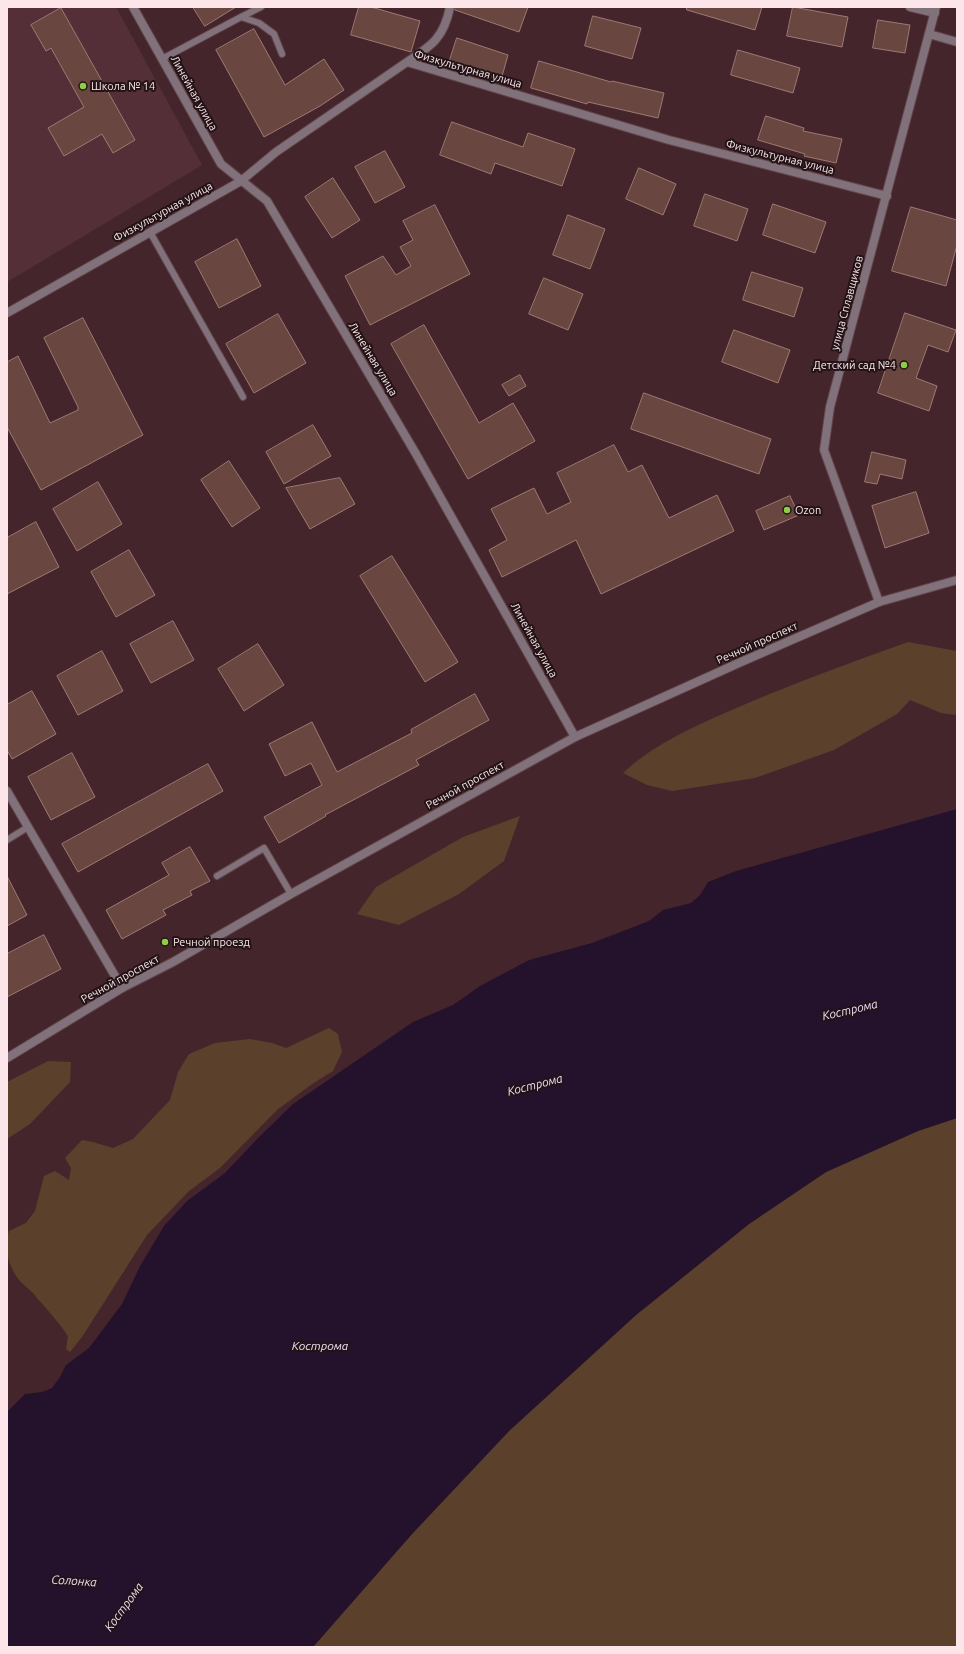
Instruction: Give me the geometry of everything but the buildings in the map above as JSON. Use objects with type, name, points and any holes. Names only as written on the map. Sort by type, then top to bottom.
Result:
[{"type":"street","name":"Линейная улица","points":[[133,7],[221,164],[267,201],[420,461],[575,737]]},
{"type":"street","points":[[407,62],[432,45],[447,21],[450,7]]},
{"type":"street","points":[[910,7],[936,10]]},
{"type":"street","name":"улица Сплавщиков","points":[[879,602],[824,450],[830,407],[936,10]]},
{"type":"street","points":[[929,34],[957,42]]},
{"type":"street","name":"Физкультурная улица","points":[[7,313],[241,181],[276,152],[407,62],[669,140],[887,196]]},
{"type":"street","name":"Речной проспект","points":[[7,1058],[122,988],[173,962],[291,894],[575,737],[879,602],[957,580]]},
{"type":"street","points":[[7,791],[122,988]]},
{"type":"lane","points":[[162,59],[261,7]]},
{"type":"lane","points":[[241,17],[259,24],[274,34],[282,54]]},
{"type":"lane","points":[[150,232],[243,397]]},
{"type":"lane","points":[[7,840],[28,827]]},
{"type":"lane","points":[[217,876],[264,848],[291,894]]},
{"type":"shaded area","name":"Школа № 14","points":[[7,7],[116,7],[202,165],[7,282]]},
{"type":"shaded area","points":[[908,642],[957,651],[957,715],[941,713],[910,700],[897,714],[834,750],[755,778],[672,791],[647,785],[623,773],[647,754],[672,738],[713,718],[794,684]]},
{"type":"shaded area","points":[[520,816],[504,861],[459,894],[399,925],[357,914],[376,887],[463,837]]},
{"type":"shaded area","points":[[329,1028],[338,1034],[342,1052],[333,1071],[312,1084],[277,1110],[220,1168],[189,1191],[147,1235],[82,1337],[70,1352],[66,1349],[68,1336],[34,1294],[17,1278],[8,1258],[7,1251],[7,1238],[9,1231],[26,1223],[35,1211],[44,1176],[55,1171],[69,1180],[71,1168],[65,1158],[82,1140],[113,1148],[133,1139],[170,1100],[178,1072],[189,1054],[215,1043],[250,1039],[272,1043],[286,1048]]},
{"type":"shaded area","points":[[48,1061],[71,1062],[70,1082],[30,1124],[7,1139],[7,1082]]},
{"type":"shaded area","points":[[957,1118],[957,1647],[313,1647],[412,1534],[509,1431],[636,1315],[749,1224],[826,1172],[918,1131]]},
{"type":"water","name":"Кострома","points":[[957,809],[957,1118],[918,1131],[826,1172],[749,1224],[636,1315],[509,1431],[412,1534],[313,1647],[7,1647],[7,1412],[25,1394],[42,1392],[52,1388],[66,1365],[89,1348],[122,1304],[140,1266],[164,1226],[187,1201],[225,1173],[293,1104],[413,1022],[453,1005],[480,986],[529,960],[592,943],[649,921],[663,910],[691,903],[700,895],[708,882],[736,871]]},
{"type":"place","name":"Школа № 14","points":[[83,86]]},
{"type":"place","name":"Детский сад №4","points":[[904,365]]},
{"type":"place","name":"Ozon","points":[[787,510]]},
{"type":"place","name":"Речной проезд","points":[[165,942]]},
{"type":"water label","name":"Солонка","points":[[74,1581]]}]
